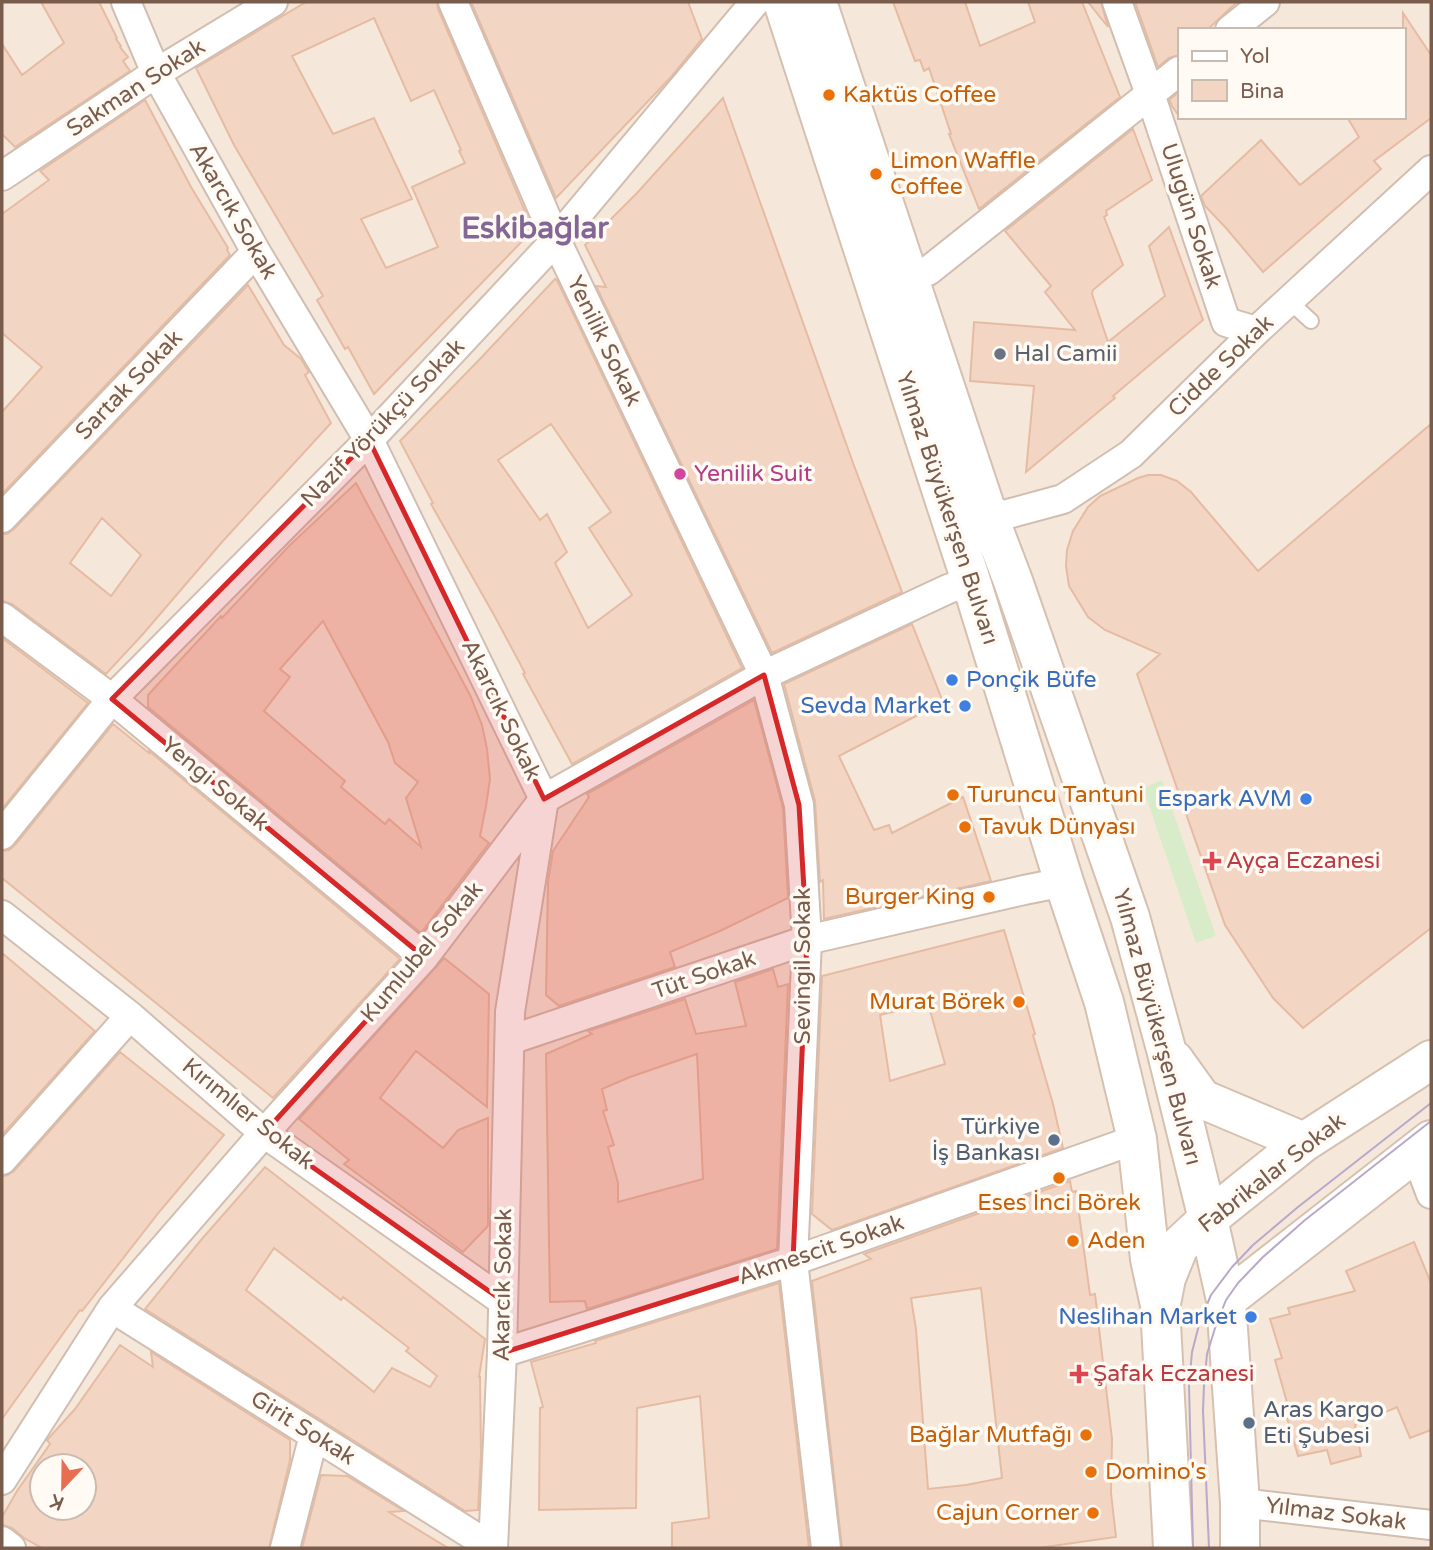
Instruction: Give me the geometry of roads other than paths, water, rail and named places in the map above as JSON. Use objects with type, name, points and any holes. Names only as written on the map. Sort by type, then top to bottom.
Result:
[{"type":"main road","name":"Yılmaz Büyükerşen Bulvarı","points":[[783,2],[1104,1002],[1137,1139],[1158,1281],[1171,1548]]},
{"type":"main road","name":"Yılmaz Büyükerşen Bulvarı","points":[[817,2],[986,510],[1130,916],[1166,1049],[1226,1300],[1240,1503],[1240,1548]]},
{"type":"main road","points":[[1166,1049],[1202,1099],[1304,1142]]},
{"type":"main road","name":"Fabrikalar Sokak","points":[[1158,1281],[1179,1246],[1208,1219],[1304,1142],[1431,1060]]},
{"type":"main road","points":[[1158,1281],[1226,1300],[1423,1146]]},
{"type":"street","name":"Akarcık Sokak","points":[[126,2],[156,72],[256,253],[369,440],[544,799],[510,1012],[502,1353],[493,1548]]},
{"type":"street","name":"Sakman Sokak","points":[[2,176],[156,72],[272,2]]},
{"type":"street","name":"Yenilik Sokak","points":[[453,2],[556,240],[764,675]]},
{"type":"street","name":"Nazif Yörükçü Sokak","points":[[2,835],[112,699],[369,440],[556,240],[755,2]]},
{"type":"street","name":"Ulugün Sokak","points":[[1117,2],[1226,322],[1256,331]]},
{"type":"street","points":[[1232,28],[1265,2]]},
{"type":"street","points":[[928,271],[1178,72]]},
{"type":"street","name":"Cidde Sokak","points":[[986,510],[1004,515],[1063,499],[1131,454],[1256,331],[1431,170]]},
{"type":"street","name":"Sartak Sokak","points":[[2,517],[256,253]]},
{"type":"street","name":"Kumlubel Sokak","points":[[2,1480],[113,1308],[264,1133],[424,957],[544,799],[764,675],[948,589],[971,581]]},
{"type":"street","name":"Yengi Sokak","points":[[2,617],[112,699],[424,957]]},
{"type":"street","name":"Sevingil Sokak","points":[[764,675],[799,805],[807,940],[793,1261],[825,1548]]},
{"type":"street","name":"Tüt Sokak","points":[[510,1040],[807,940],[1065,882]]},
{"type":"street","name":"Kırımlıer Sokak","points":[[2,915],[130,1016],[264,1133],[503,1301]]},
{"type":"street","points":[[2,1160],[130,1016]]},
{"type":"street","name":"Akmescit Sokak","points":[[502,1353],[793,1261],[1137,1139]]},
{"type":"street","points":[[1423,1146],[1431,1194]]},
{"type":"street","name":"Girit Sokak","points":[[113,1308],[493,1548]]},
{"type":"street","points":[[285,1548],[314,1435]]},
{"type":"street","name":"Yılmaz Sokak","points":[[1240,1503],[1431,1525]]},
{"type":"street","points":[[2,1541],[11,1548]]},
{"type":"lane","points":[[1290,300],[1311,321]]},
{"type":"tram line","points":[[1193,1548],[1189,1385],[1192,1352],[1200,1321],[1211,1295],[1253,1245],[1431,1103]]},
{"type":"tram line","points":[[1209,1548],[1204,1385],[1207,1354],[1226,1300],[1263,1257],[1305,1220],[1431,1121]]},
{"type":"place","name":"Kaktüs Coffee","points":[[829,95]]},
{"type":"place","name":"Limon Waffle Coffee","points":[[876,174]]},
{"type":"place","name":"Hal Camii","points":[[1000,354]]},
{"type":"place","name":"Yenilik Suit","points":[[680,474]]},
{"type":"place","name":"Ponçik Büfe","points":[[952,680]]},
{"type":"place","name":"Sevda Market","points":[[965,706]]},
{"type":"place","name":"Turuncu Tantuni","points":[[953,795]]},
{"type":"place","name":"Espark AVM","points":[[1306,799]]},
{"type":"place","name":"Tavuk Dünyası","points":[[965,827]]},
{"type":"place","name":"Ayça Eczanesi","points":[[1212,861]]},
{"type":"place","name":"Burger King","points":[[989,897]]},
{"type":"place","name":"Murat Börek","points":[[1019,1002]]},
{"type":"place","name":"Türkiye İş Bankası","points":[[1054,1140]]},
{"type":"place","name":"Eses İnci Börek","points":[[1059,1178]]},
{"type":"place","name":"Aden","points":[[1073,1241]]},
{"type":"place","name":"Neslihan Market","points":[[1251,1317]]},
{"type":"place","name":"Şafak Eczanesi","points":[[1079,1374]]},
{"type":"place","name":"Aras Kargo Eti Şubesi","points":[[1249,1423]]},
{"type":"place","name":"Bağlar Mutfağı","points":[[1086,1435]]},
{"type":"place","name":"Domino's","points":[[1091,1472]]},
{"type":"place","name":"Cajun Corner","points":[[1093,1513]]},
{"type":"district","name":"Eskibağlar","points":[[535,228]]}]
